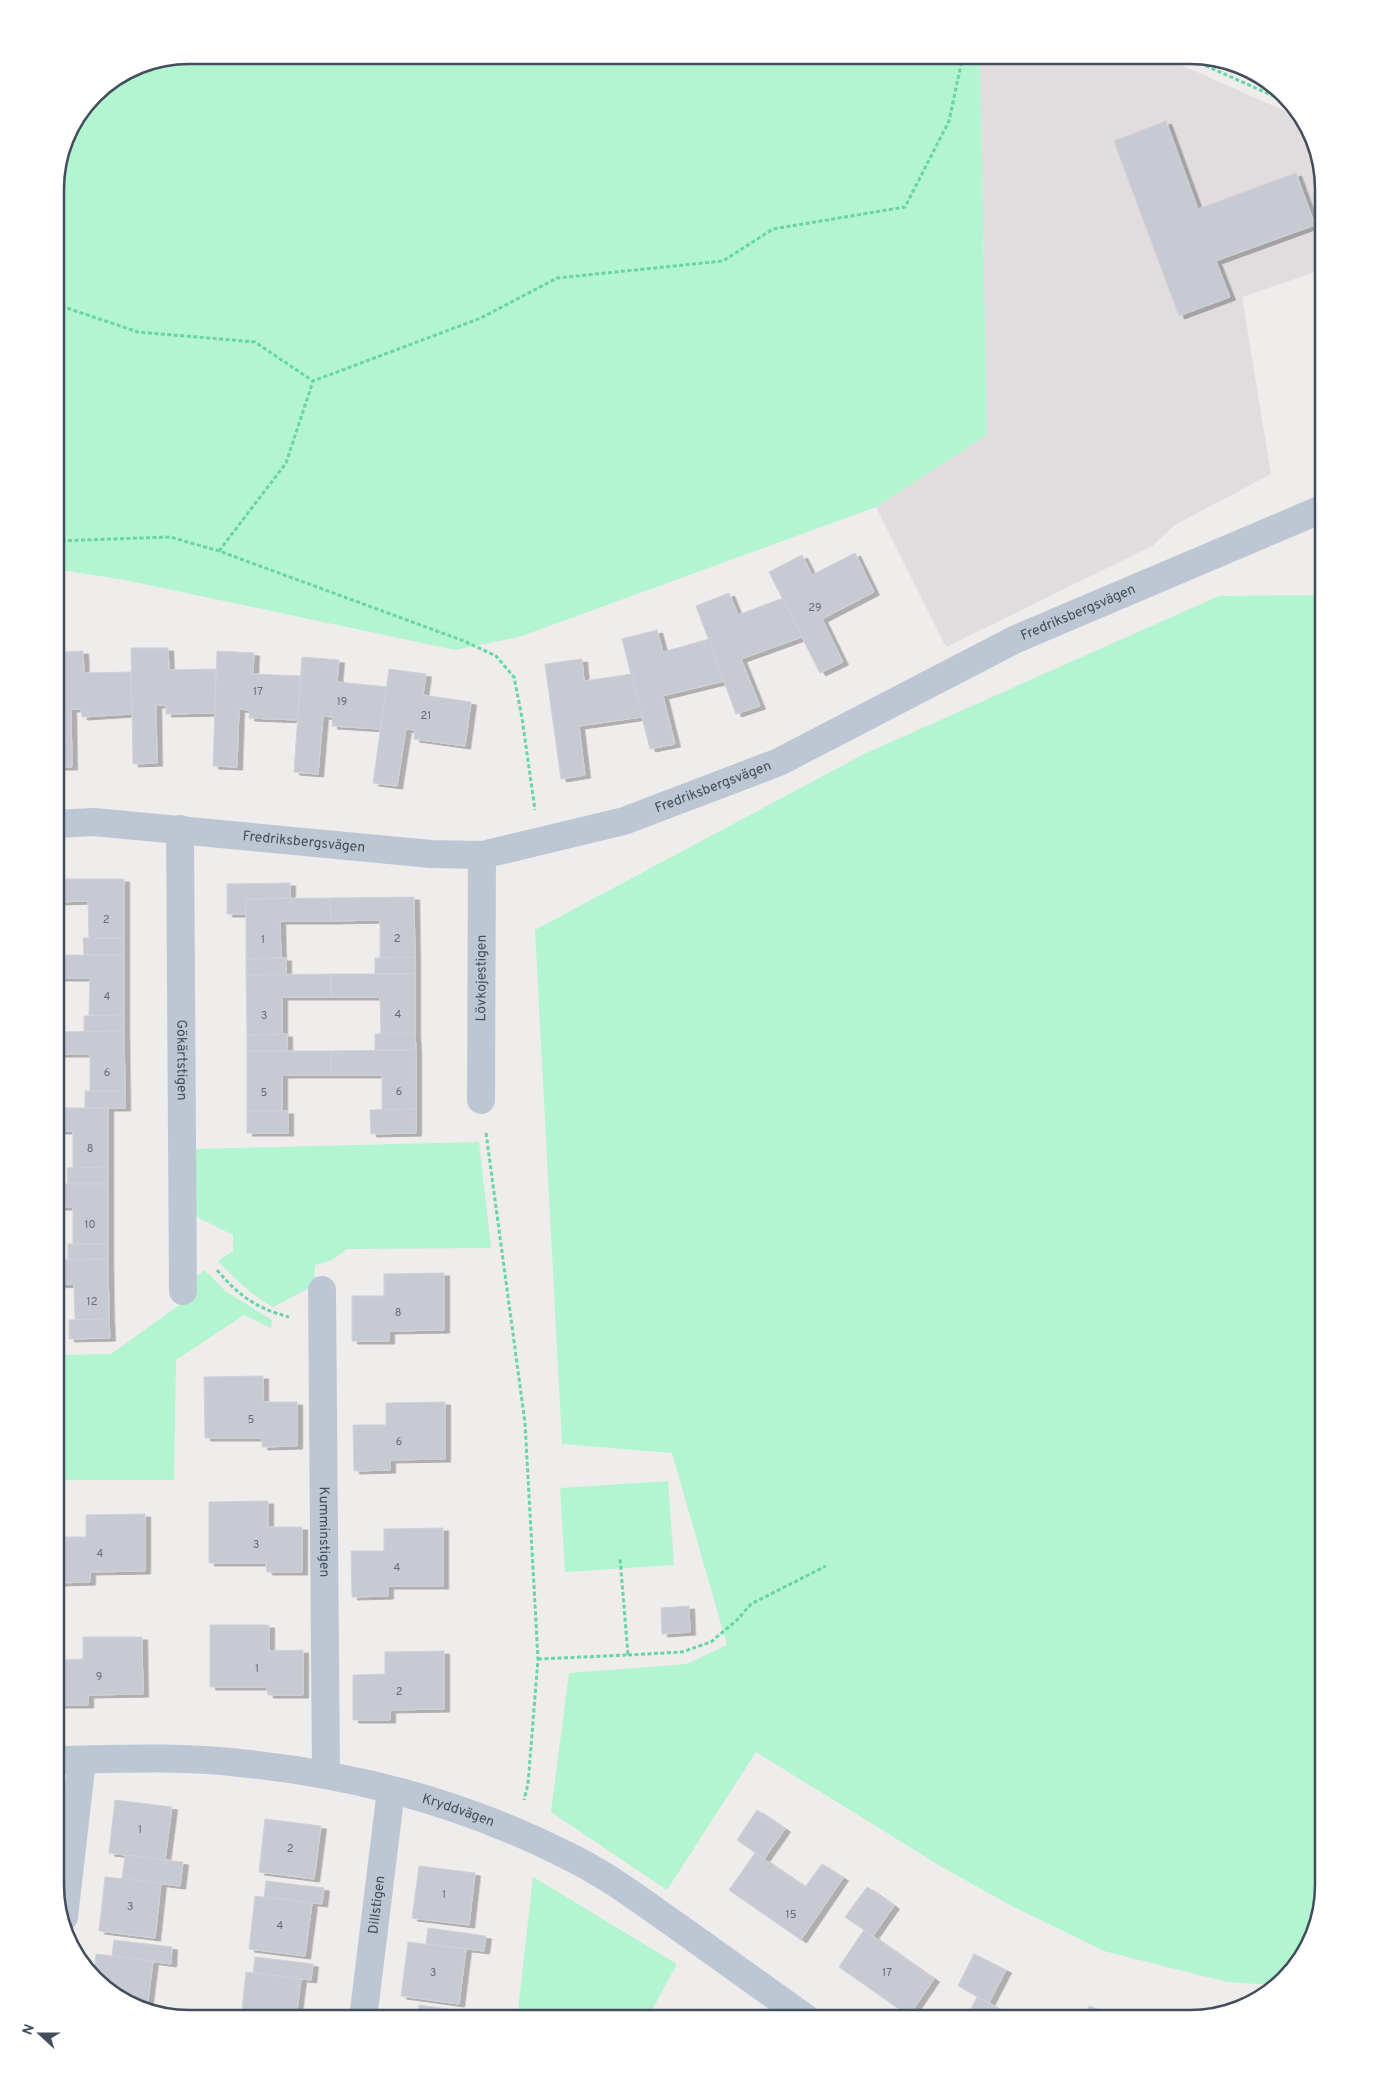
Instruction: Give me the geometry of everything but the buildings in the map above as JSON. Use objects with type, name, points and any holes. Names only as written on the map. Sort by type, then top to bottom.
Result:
[{"type":"street","name":"Fredriksbergsvägen","points":[[64,824],[94,822],[344,847],[431,854],[482,855],[624,822],[779,762],[1016,639],[1315,513]]},
{"type":"street","name":"Gökärtstigen","points":[[180,830],[183,1291]]},
{"type":"street","name":"Lövkojestigen","points":[[481,1100],[482,855]]},
{"type":"street","name":"Kumminstigen","points":[[322,1290],[326,1774]]},
{"type":"street","name":"Kryddvägen","points":[[64,1760],[166,1759],[239,1762],[326,1774],[448,1806],[567,1855],[617,1884],[794,2010]]},
{"type":"street","points":[[66,1904],[82,1760]]},
{"type":"street","name":"Dillstigen","points":[[365,2010],[391,1790]]},
{"type":"path","points":[[314,381],[481,318],[557,278],[723,261],[773,230],[905,207],[948,120],[961,64]]},
{"type":"path","points":[[1203,65],[1275,97]]},
{"type":"path","points":[[64,307],[138,332],[255,342],[314,381]]},
{"type":"path","points":[[219,551],[286,463],[314,381]]},
{"type":"path","points":[[64,541],[170,537],[219,551],[464,641],[496,656],[514,677],[522,718],[539,842]]},
{"type":"path","points":[[481,1100],[525,1422],[538,1659],[528,1784],[515,1832]]},
{"type":"path","points":[[183,1248],[214,1268],[235,1291],[269,1312],[322,1326]]},
{"type":"path","points":[[620,1558],[628,1655]]},
{"type":"path","points":[[538,1659],[682,1652],[711,1642],[737,1620],[751,1604],[826,1566]]},
{"type":"shaded area","points":[[980,64],[1178,64],[1289,113],[1306,141],[1314,173],[1315,272],[1242,297],[1271,474],[1175,525],[1152,546],[946,647],[876,507],[987,435]]},
{"type":"green space","points":[[181,64],[980,64],[987,435],[876,507],[519,637],[455,650],[125,580],[64,570],[64,181],[73,141],[85,119],[100,100],[119,85],[149,70]]},
{"type":"green space","points":[[1315,595],[1315,1885],[1311,1917],[1306,1933],[1298,1948],[1279,1974],[1265,1984],[1227,1982],[1104,1951],[1010,1905],[942,1867],[756,1752],[667,1890],[551,1812],[569,1673],[687,1664],[727,1645],[672,1453],[562,1444],[535,930],[864,754],[1219,596]]},
{"type":"green space","points":[[479,1142],[491,1248],[347,1249],[332,1260],[315,1265],[314,1281],[311,1287],[273,1307],[244,1286],[218,1261],[233,1251],[233,1235],[193,1215],[190,1149]]},
{"type":"green space","points":[[205,1270],[225,1291],[272,1320],[271,1328],[244,1315],[176,1360],[174,1480],[64,1480],[64,1355],[111,1354],[192,1296],[192,1280]]},
{"type":"green space","points":[[668,1481],[674,1565],[565,1572],[560,1488]]},
{"type":"green space","points":[[533,1877],[677,1964],[652,2010],[518,2010]]}]
